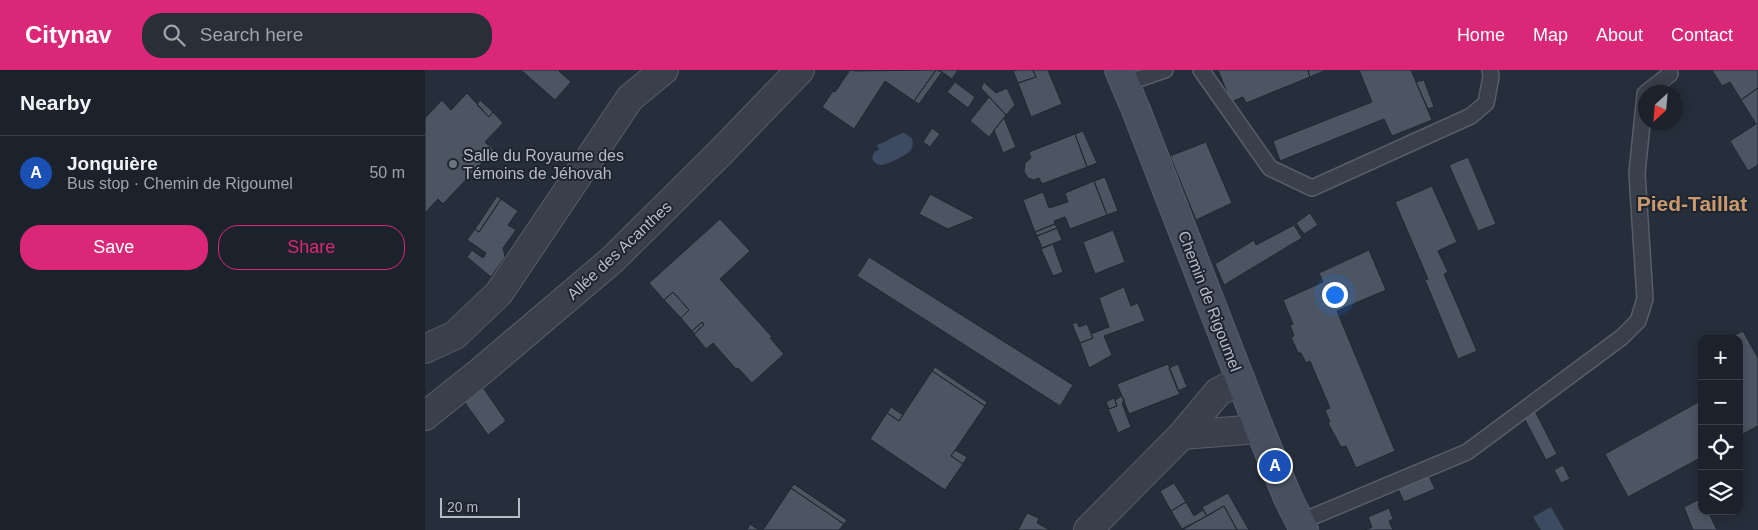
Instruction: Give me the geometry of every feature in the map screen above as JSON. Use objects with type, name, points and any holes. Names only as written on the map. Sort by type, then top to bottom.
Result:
[{"type":"main road","name":"Chemin de Rigoumel","points":[[1121,77],[1258,425],[1302,526]]},
{"type":"street","points":[[425,349],[455,336],[499,294],[630,98],[664,70]]},
{"type":"street","name":"Allée des Acanthes","points":[[425,416],[612,260],[721,152],[800,70]]},
{"type":"street","points":[[1088,530],[1183,435],[1218,392],[1241,380]]},
{"type":"street","points":[[1183,435],[1246,430],[1258,425]]},
{"type":"lane","points":[[1121,77],[1165,70]]},
{"type":"lane","points":[[1201,70],[1270,168],[1312,188],[1471,116],[1486,103],[1491,77],[1490,70]]},
{"type":"lane","points":[[1657,85],[1670,74]]},
{"type":"lane","points":[[1302,526],[1467,452],[1622,337],[1638,321],[1645,299],[1637,173],[1642,130]]},
{"type":"water","points":[[904,133],[912,138],[911,150],[888,163],[881,165],[875,163],[872,158],[875,151],[879,150],[877,145]]},
{"type":"water","points":[[1551,507],[1564,530],[1541,530],[1533,517]]},
{"type":"building","points":[[521,70],[560,70],[571,82],[555,100]]},
{"type":"building","points":[[850,70],[936,70],[914,101],[885,81],[854,129],[822,107]]},
{"type":"building","points":[[936,70],[942,72],[919,104],[914,101]]},
{"type":"building","points":[[939,70],[958,70],[952,79]]},
{"type":"building","points":[[1033,70],[1036,77],[1018,83],[1013,71]]},
{"type":"building","points":[[1033,70],[1048,70],[1062,104],[1031,117],[1018,83],[1036,77]]},
{"type":"building","points":[[1218,70],[1310,70],[1308,71],[1310,77],[1246,103],[1243,97],[1231,102]]},
{"type":"building","points":[[1326,70],[1310,77],[1308,71]]},
{"type":"building","points":[[1359,70],[1411,70],[1432,120],[1392,136],[1384,119],[1280,161],[1273,141],[1372,102]]},
{"type":"building","points":[[1712,70],[1758,70],[1758,88],[1741,100],[1730,82],[1722,86]]},
{"type":"building","points":[[1424,80],[1434,107],[1428,109],[1416,82]]},
{"type":"building","points":[[955,82],[975,97],[968,108],[947,92]]},
{"type":"building","points":[[984,82],[996,93],[1007,88],[1015,105],[1006,115],[981,88]]},
{"type":"building","points":[[1758,88],[1758,165],[1748,171],[1730,141],[1756,124],[1741,100]]},
{"type":"building","name":"Salle du Royaume des Témoins de Jéhovah","points":[[467,93],[489,117],[493,112],[503,123],[485,142],[494,150],[443,204],[438,199],[425,213],[425,118],[442,100],[451,110]]},
{"type":"building","points":[[989,97],[1006,115],[989,137],[970,121]]},
{"type":"building","points":[[480,100],[493,112],[489,117],[477,105]]},
{"type":"building","points":[[1004,118],[1016,147],[1003,153],[994,130]]},
{"type":"building","points":[[932,128],[940,134],[930,147],[923,142]]},
{"type":"building","points":[[1083,131],[1097,163],[1087,167],[1075,134]]},
{"type":"building","points":[[1075,134],[1087,167],[1042,184],[1039,178],[1034,180],[1028,178],[1024,172],[1025,163],[1031,158],[1029,152]]},
{"type":"building","points":[[1206,142],[1232,203],[1196,220],[1170,156]]},
{"type":"building","points":[[1468,157],[1496,224],[1478,231],[1449,165]]},
{"type":"building","points":[[1105,177],[1118,211],[1107,215],[1094,181]]},
{"type":"building","points":[[1094,181],[1107,215],[1070,229],[1065,217],[1054,221],[1055,224],[1035,232],[1023,200],[1043,192],[1049,208],[1068,202],[1065,193]]},
{"type":"building","points":[[1432,186],[1457,242],[1438,251],[1448,272],[1444,274],[1477,351],[1458,359],[1425,280],[1428,279],[1395,202]]},
{"type":"building","points":[[930,194],[975,218],[948,229],[919,214]]},
{"type":"building","points":[[497,196],[501,199],[479,232],[475,229]]},
{"type":"building","points":[[501,199],[518,211],[508,225],[516,230],[503,248],[505,257],[491,277],[467,257],[472,250],[483,258],[486,253],[467,240],[475,229],[479,232]]},
{"type":"building","points":[[1310,213],[1318,225],[1304,234],[1296,223]]},
{"type":"building","points":[[720,219],[750,251],[720,279],[772,337],[770,338],[784,354],[752,383],[738,368],[736,369],[713,343],[706,349],[694,334],[704,325],[702,322],[692,331],[681,318],[689,310],[673,292],[664,300],[649,283]]},
{"type":"building","points":[[1055,224],[1057,228],[1037,236],[1035,232]]},
{"type":"building","points":[[1294,225],[1302,238],[1224,285],[1215,264],[1254,240],[1256,245]]},
{"type":"building","points":[[1057,228],[1062,240],[1042,248],[1037,236]]},
{"type":"building","points":[[1113,230],[1125,262],[1095,274],[1083,242]]},
{"type":"building","points":[[1053,244],[1063,272],[1053,276],[1041,249]]},
{"type":"building","points":[[1369,250],[1386,290],[1337,311],[1395,451],[1356,468],[1346,446],[1341,447],[1328,423],[1330,422],[1325,410],[1330,408],[1310,361],[1306,363],[1301,353],[1298,353],[1291,337],[1294,336],[1290,325],[1293,324],[1283,300],[1323,282],[1319,273]]},
{"type":"building","points":[[869,257],[1073,385],[1060,406],[857,276]]},
{"type":"building","points":[[1124,287],[1131,306],[1138,303],[1145,321],[1104,336],[1112,355],[1089,368],[1080,343],[1093,338],[1091,334],[1109,327],[1099,298]]},
{"type":"building","points":[[673,292],[689,310],[681,318],[664,300]]},
{"type":"building","points":[[702,322],[704,325],[694,334],[692,331]]},
{"type":"building","points":[[1077,322],[1079,327],[1087,324],[1093,338],[1080,343],[1072,324]]},
{"type":"building","points":[[1743,331],[1758,358],[1758,426],[1743,434],[1743,335],[1735,335]]},
{"type":"building","points":[[1168,364],[1180,394],[1129,414],[1117,384]]},
{"type":"building","points":[[1178,364],[1187,387],[1178,391],[1169,368]]},
{"type":"building","points":[[935,367],[987,402],[985,406],[932,371]]},
{"type":"building","points":[[932,371],[985,406],[951,456],[963,464],[945,490],[870,439],[887,413],[899,421]]},
{"type":"building","points":[[482,386],[506,421],[488,435],[463,400]]},
{"type":"building","points":[[1122,396],[1125,401],[1122,403],[1131,427],[1118,433],[1108,409],[1117,406],[1115,400]]},
{"type":"building","points":[[1114,398],[1117,406],[1109,409],[1106,402]]},
{"type":"building","points":[[1698,402],[1698,459],[1628,497],[1605,454]]},
{"type":"building","points":[[891,407],[903,415],[899,421],[887,413]]},
{"type":"building","points":[[1534,409],[1557,454],[1546,460],[1524,418]]},
{"type":"building","points":[[955,450],[967,457],[963,464],[951,456]]},
{"type":"building","points":[[1563,465],[1570,479],[1561,483],[1554,470]]},
{"type":"building","points":[[1429,476],[1435,489],[1404,502],[1398,489]]},
{"type":"building","points":[[1174,483],[1186,502],[1171,511],[1160,491]]},
{"type":"building","points":[[794,484],[847,520],[844,524],[791,488]]},
{"type":"building","points":[[791,488],[844,524],[839,530],[763,530]]},
{"type":"building","points":[[1228,493],[1249,530],[1237,530],[1224,506],[1207,516],[1202,507]]},
{"type":"building","points":[[1698,500],[1698,515],[1710,515],[1717,530],[1693,530],[1684,507]]},
{"type":"building","points":[[1186,502],[1194,516],[1203,510],[1207,516],[1182,529],[1171,511]]},
{"type":"building","points":[[1224,506],[1237,530],[1184,530],[1184,529]]},
{"type":"building","points":[[1389,508],[1393,519],[1389,521],[1393,530],[1365,530],[1372,527],[1368,517]]},
{"type":"building","points":[[1027,513],[1039,518],[1037,523],[1050,530],[1018,530]]},
{"type":"building","points":[[750,524],[759,530],[747,530]]},
{"type":"place","name":"Salle du Royaume des Témoins de Jéhovah","points":[[453,164]]},
{"type":"place","name":"Jonquière","points":[[1275,466]]},
{"type":"district","name":"Pied-Taillat","points":[[1692,204]]}]
